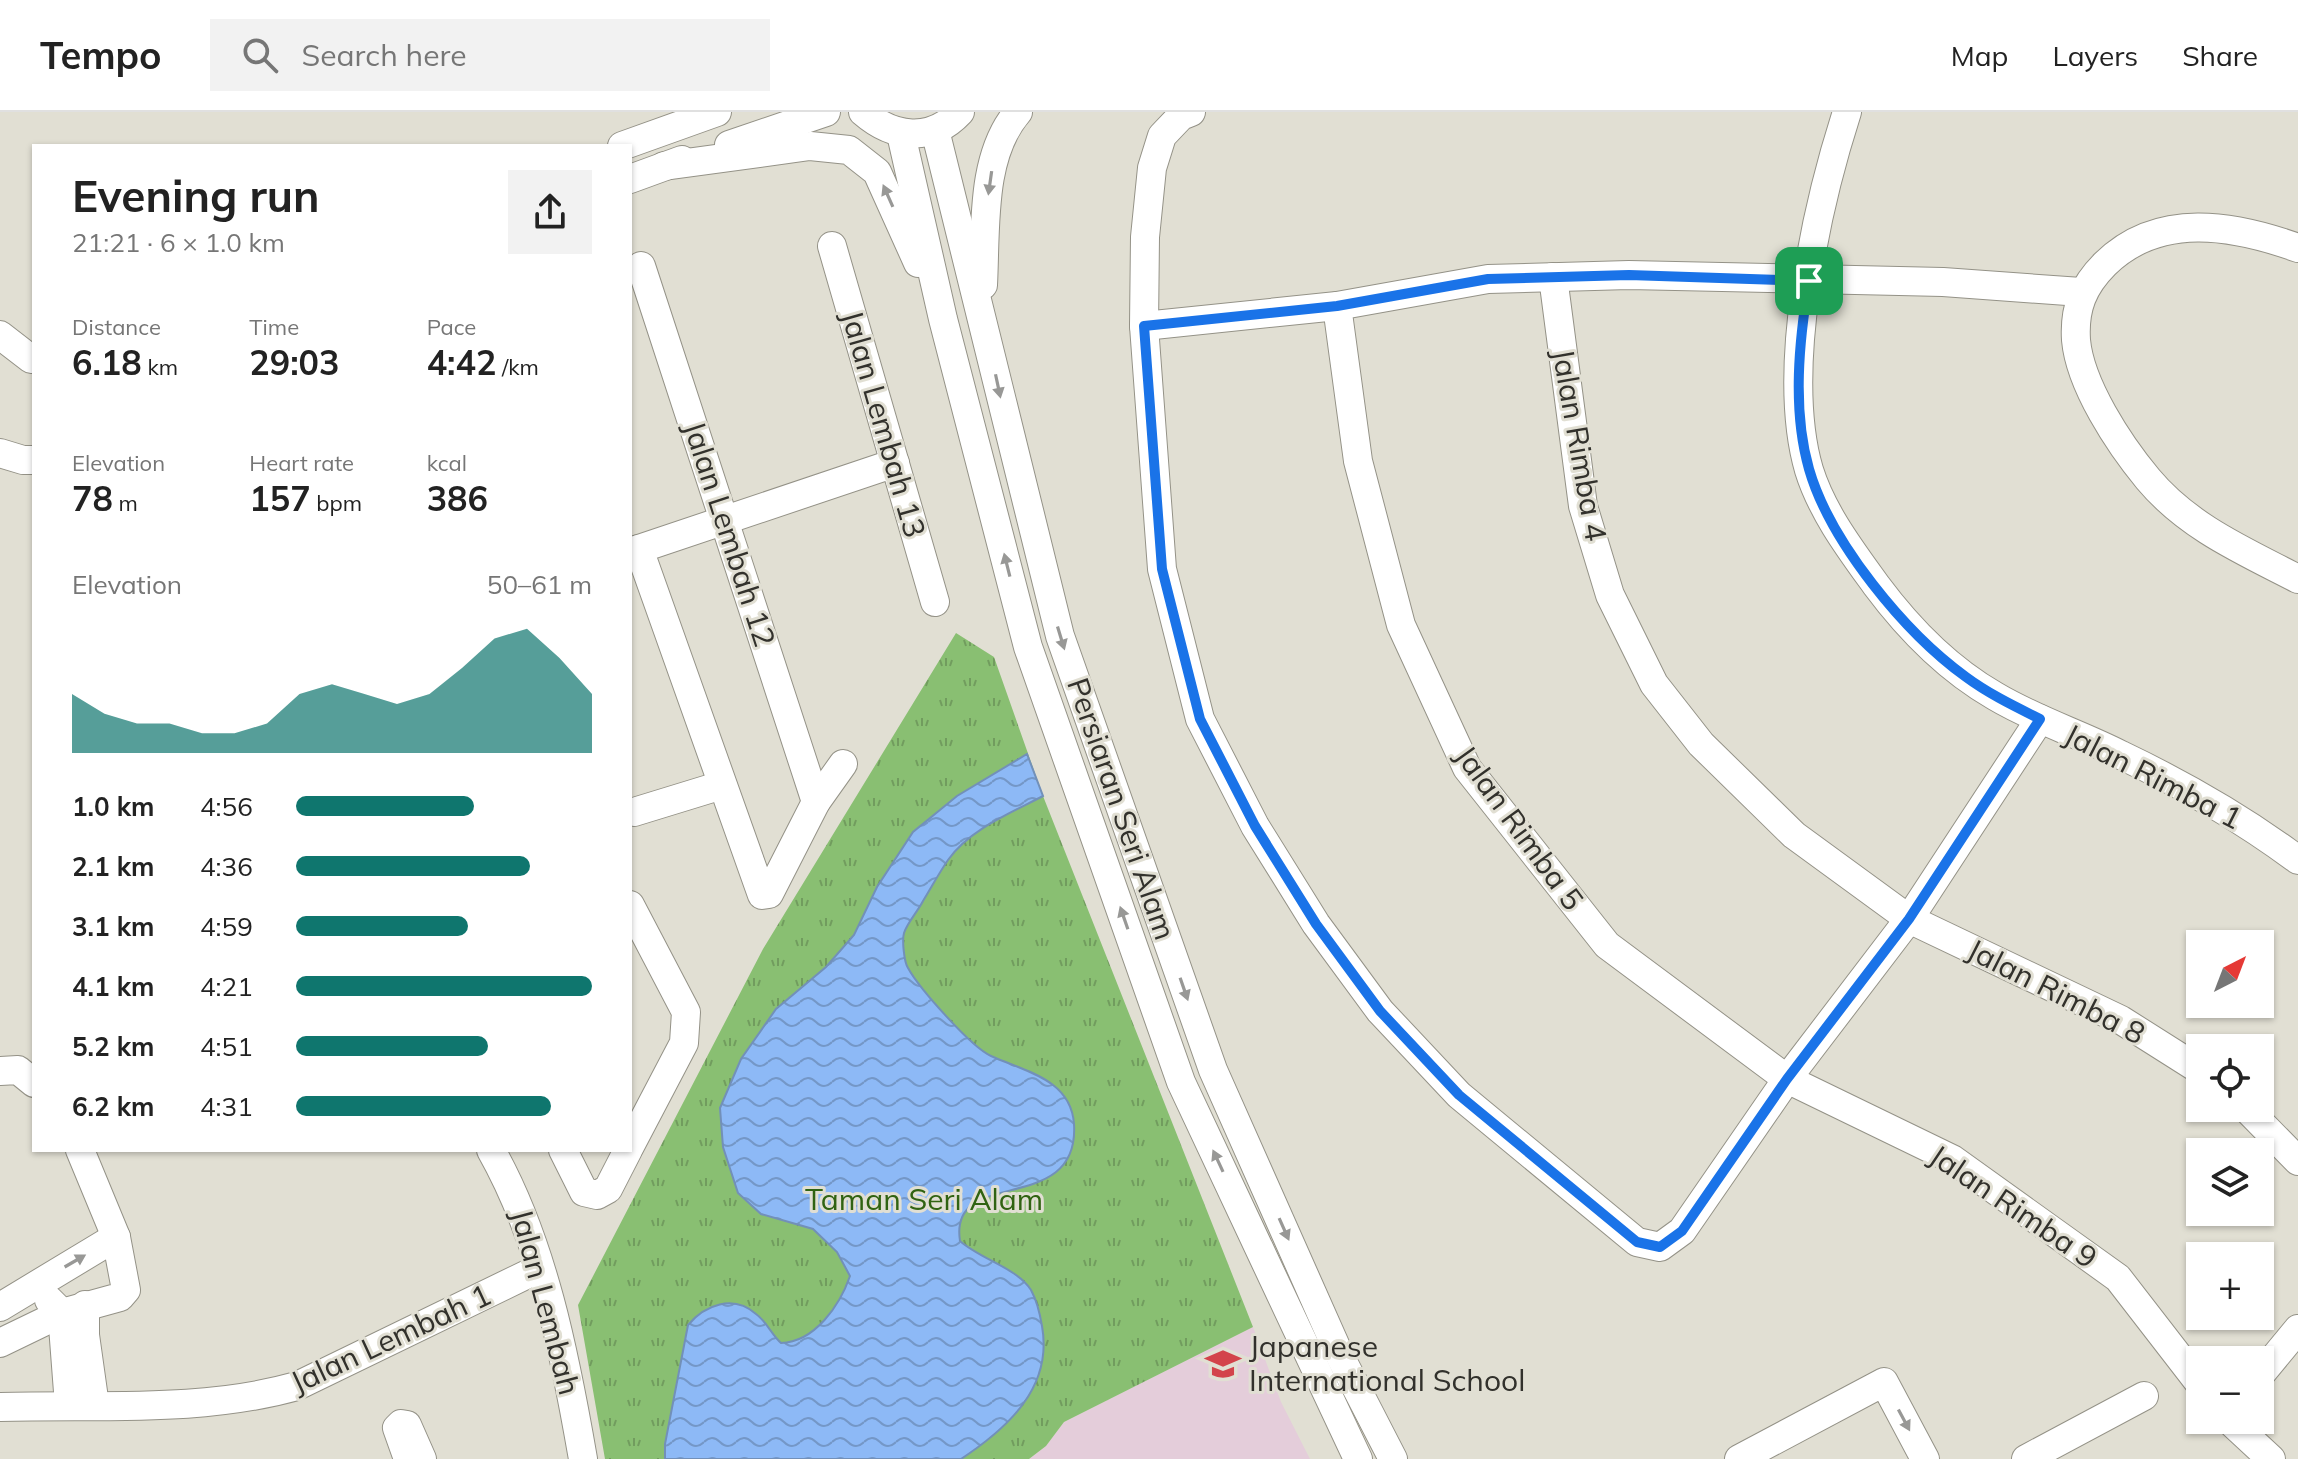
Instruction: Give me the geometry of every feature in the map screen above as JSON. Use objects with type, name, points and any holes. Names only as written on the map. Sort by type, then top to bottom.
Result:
[{"type":"street","points":[[628,144],[717,112]]},
{"type":"street","points":[[632,178],[826,112]]},
{"type":"street","points":[[863,112],[878,125],[901,134],[926,134],[949,124],[960,112]]},
{"type":"street","points":[[981,309],[990,178],[1005,127],[1018,112]]},
{"type":"street","points":[[1191,112],[1181,116],[1162,136],[1152,168],[1145,237],[1144,326],[1162,569],[1200,719],[1255,826],[1316,924],[1380,1011],[1459,1095],[1637,1242],[1660,1247],[1682,1231],[1787,1079],[1909,919],[2040,719]]},
{"type":"street","name":"Jalan Rimba 1","points":[[1847,112],[1822,195],[1800,361],[1802,436],[1820,499],[1858,560],[1922,639],[1973,682],[2040,719],[2189,788],[2298,860]]},
{"type":"street","name":"Persiaran Seri Alam","points":[[935,130],[1060,636],[1208,1055],[1341,1358],[1393,1459]]},
{"type":"street","name":"Persiaran Seri Alam","points":[[901,134],[943,319],[1028,647],[1181,1082],[1358,1459]]},
{"type":"street","points":[[664,166],[810,146],[849,150],[877,172],[943,319]]},
{"type":"street","points":[[2298,248],[2248,231],[2200,227],[2166,230],[2131,242],[2117,252],[2081,292],[2076,313],[2076,342],[2083,367],[2105,417],[2150,481],[2190,519],[2227,544],[2298,579]]},
{"type":"street","name":"Jalan Lembah 13","points":[[832,246],[935,602]]},
{"type":"street","name":"Jalan Lembah 12","points":[[641,266],[816,802]]},
{"type":"street","points":[[1144,326],[1337,306],[1488,279],[1553,277],[1943,282],[2081,292]]},
{"type":"street","name":"Jalan Rimba 4","points":[[1553,277],[1583,506],[1610,595],[1654,684],[1701,744],[1794,835],[1909,919]]},
{"type":"street","name":"Jalan Rimba 5","points":[[1337,306],[1358,461],[1401,625],[1467,768],[1607,945],[1787,1079]]},
{"type":"street","points":[[0,335],[32,359]]},
{"type":"street","points":[[0,366],[32,359]]},
{"type":"street","points":[[843,764],[816,802],[769,894],[762,895],[634,551],[895,463]]},
{"type":"street","points":[[632,807],[722,785]]},
{"type":"street","points":[[632,909],[686,1012],[687,1027],[684,1043],[632,1142]]},
{"type":"street","name":"Jalan Rimba 8","points":[[1909,919],[2121,1020],[2186,1061]]},
{"type":"street","points":[[0,1071],[18,1070],[32,1081]]},
{"type":"street","name":"Jalan Rimba 9","points":[[1787,1079],[1952,1159],[2118,1278],[2186,1366]]},
{"type":"street","points":[[2260,1122],[2298,1161]]},
{"type":"street","points":[[0,1343],[73,1309],[120,1297],[126,1290],[116,1237],[81,1152]]},
{"type":"street","name":"Jalan Lembah","points":[[492,1152],[517,1196],[570,1384],[583,1459]]},
{"type":"street","points":[[564,1152],[584,1192],[597,1195],[608,1189],[627,1152]]},
{"type":"street","points":[[0,1307],[116,1237]]},
{"type":"street","name":"Jalan Lembah 1","points":[[0,1407],[143,1407],[264,1395],[297,1386],[538,1269]]},
{"type":"street","points":[[34,1285],[73,1309]]},
{"type":"street","points":[[73,1309],[82,1405]]},
{"type":"street","points":[[2274,1358],[2298,1329]]},
{"type":"street","points":[[1739,1459],[1884,1382],[1925,1459]]},
{"type":"street","points":[[2026,1459],[2144,1396]]},
{"type":"street","points":[[408,1459],[397,1428],[401,1424],[407,1425],[422,1459]]},
{"type":"street","points":[[2244,1434],[2271,1459]]},
{"type":"shaded area","name":"Japanese International School","points":[[1253,1327],[1281,1402],[1310,1459],[1029,1459],[1046,1446],[1064,1422]]},
{"type":"green space","name":"Taman Seri Alam","points":[[956,633],[994,657],[1043,796],[1253,1327],[1064,1422],[1046,1446],[1029,1459],[605,1459],[578,1305],[763,949]]},
{"type":"water","points":[[1027,754],[1043,796],[992,823],[957,849],[908,925],[903,941],[908,968],[959,1029],[991,1056],[1044,1079],[1064,1096],[1071,1109],[1074,1124],[1070,1153],[1057,1171],[1037,1182],[992,1195],[974,1204],[962,1218],[960,1241],[1017,1276],[1033,1294],[1041,1321],[1044,1348],[1034,1387],[995,1434],[961,1459],[665,1459],[665,1444],[688,1325],[695,1318],[720,1304],[738,1304],[760,1317],[781,1343],[793,1341],[815,1329],[833,1310],[850,1276],[837,1252],[813,1229],[761,1214],[738,1193],[723,1147],[720,1108],[741,1059],[776,1009],[826,967],[854,935],[877,887],[913,832],[957,796]]},
{"type":"place","name":"Japanese International School","points":[[1223,1364]]},
{"type":"route","points":[[1629,275],[1809,281],[1800,361],[1802,436],[1820,499],[1858,560],[1892,606],[1922,639],[1963,675],[1994,696],[2040,719],[1909,919],[1787,1079],[1682,1231],[1660,1247],[1637,1242],[1459,1095],[1380,1011],[1316,924],[1255,826],[1200,719],[1162,569],[1144,326],[1337,306],[1488,279],[1629,275]]}]
